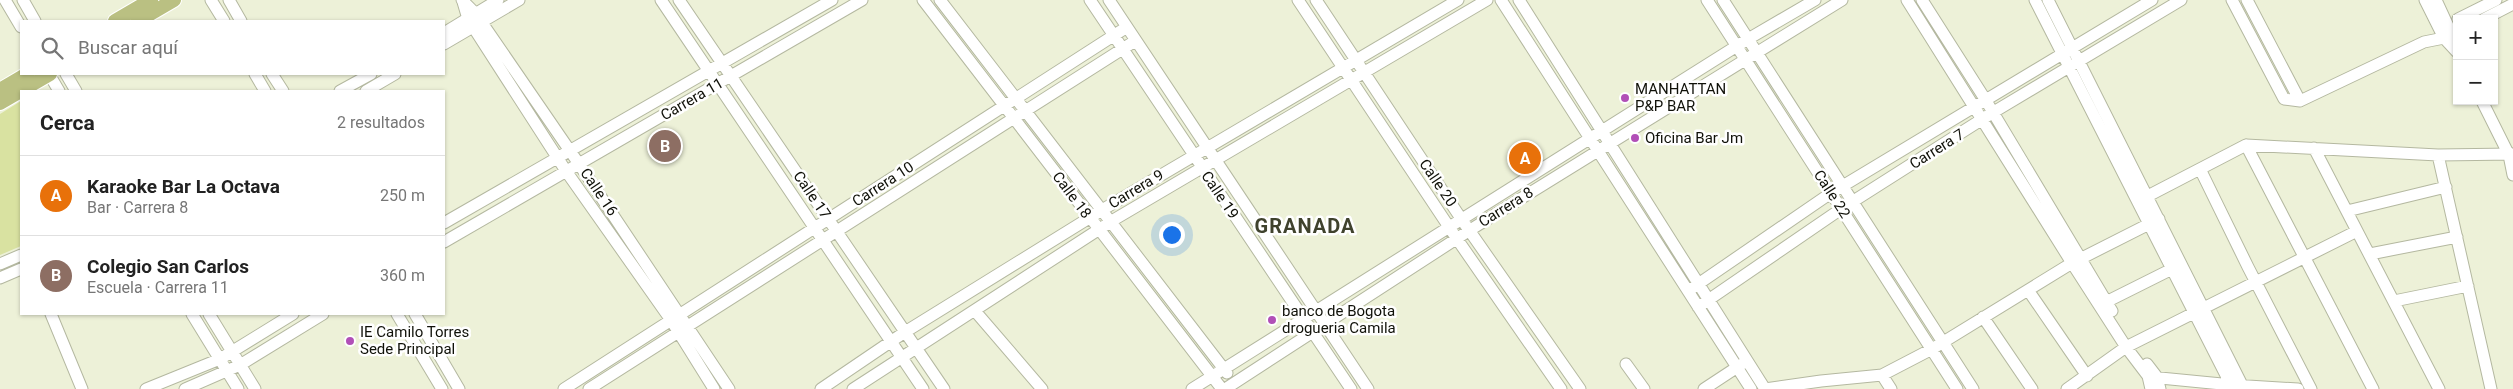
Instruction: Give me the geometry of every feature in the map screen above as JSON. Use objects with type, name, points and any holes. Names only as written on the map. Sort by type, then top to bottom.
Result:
[{"type":"main road","points":[[117,20],[150,0]]},
{"type":"main road","points":[[140,20],[174,0]]},
{"type":"main road","points":[[0,90],[25,75]]},
{"type":"main road","points":[[22,90],[47,75]]},
{"type":"main road","points":[[0,103],[20,91]]},
{"type":"street","points":[[5,0],[20,25]]},
{"type":"street","points":[[22,0],[34,20]]},
{"type":"street","points":[[211,0],[223,20]]},
{"type":"street","points":[[228,0],[240,20]]},
{"type":"street","name":"Calle 16","points":[[462,0],[566,171],[676,317],[688,326],[729,389]]},
{"type":"street","points":[[445,43],[498,0]]},
{"type":"street","points":[[445,32],[519,0]]},
{"type":"street","name":"Calle 17","points":[[661,0],[903,356],[923,389]]},
{"type":"street","name":"Calle 17","points":[[679,0],[944,389]]},
{"type":"street","name":"Carrera 11","points":[[445,222],[722,63],[778,33],[832,0]]},
{"type":"street","name":"Carrera 11","points":[[445,241],[862,0]]},
{"type":"street","name":"Calle 18","points":[[923,0],[1212,376],[1229,387]]},
{"type":"street","name":"Calle 18","points":[[940,0],[1224,368],[1229,387]]},
{"type":"street","name":"Calle 19","points":[[1090,0],[1351,389]]},
{"type":"street","name":"Calle 19","points":[[1109,0],[1368,389]]},
{"type":"street","name":"Calle 20","points":[[1298,0],[1352,78],[1457,239],[1561,389]]},
{"type":"street","name":"Calle 20","points":[[1316,0],[1462,220],[1580,389]]},
{"type":"street","name":"Carrera 9","points":[[822,389],[906,332],[1102,210],[1458,0]]},
{"type":"street","name":"Carrera 9","points":[[853,389],[1111,222],[1363,71],[1487,0]]},
{"type":"street","points":[[1501,0],[1751,389]]},
{"type":"street","points":[[1520,0],[1765,389],[1824,385],[1882,375],[1932,349],[2076,261],[2154,221]]},
{"type":"street","name":"Calle 22","points":[[1707,0],[1957,389]]},
{"type":"street","name":"Calle 22","points":[[1723,0],[1973,389]]},
{"type":"street","name":"Carrera 8","points":[[1192,389],[1748,39],[1815,0]]},
{"type":"street","name":"Carrera 8","points":[[1229,387],[1312,331],[1609,142],[1842,0]]},
{"type":"street","points":[[1907,0],[1976,106],[1988,117],[2076,261],[2160,389]]},
{"type":"street","points":[[1922,0],[1985,99],[1988,117]]},
{"type":"street","points":[[2036,0],[2075,65],[2238,387]]},
{"type":"street","points":[[2048,0],[2067,50]]},
{"type":"street","name":"Carrera 7","points":[[1688,291],[1842,186],[2152,0]]},
{"type":"street","name":"Carrera 7","points":[[1698,307],[1841,209],[2181,0]]},
{"type":"street","points":[[2232,0],[2284,99],[2300,101],[2424,42],[2496,0]]},
{"type":"street","points":[[2247,0],[2300,101]]},
{"type":"street","points":[[2425,0],[2451,27]]},
{"type":"street","points":[[2436,0],[2451,27]]},
{"type":"street","points":[[2492,15],[2513,4]]},
{"type":"street","name":"Calle 16","points":[[474,20],[580,164],[676,317],[678,332],[714,389]]},
{"type":"street","name":"Carrera 10","points":[[564,389],[1127,27]]},
{"type":"street","points":[[778,33],[786,45]]},
{"type":"street","name":"Carrera 10","points":[[589,389],[1136,41]]},
{"type":"street","points":[[1068,65],[1076,79]]},
{"type":"street","points":[[50,75],[58,90]]},
{"type":"street","points":[[67,75],[75,90]]},
{"type":"street","points":[[256,75],[264,90]]},
{"type":"street","points":[[273,75],[282,90]]},
{"type":"street","points":[[342,90],[369,75]]},
{"type":"street","points":[[368,90],[393,75]]},
{"type":"street","points":[[2484,105],[2511,155],[2513,175]]},
{"type":"street","points":[[2143,199],[2246,145],[2438,155],[2511,155]]},
{"type":"street","points":[[2246,145],[2372,389]]},
{"type":"street","points":[[2314,148],[2439,389]]},
{"type":"street","points":[[2438,155],[2491,389]]},
{"type":"street","points":[[2200,169],[2311,389]]},
{"type":"street","points":[[2347,211],[2446,187]]},
{"type":"street","points":[[2067,389],[2130,346],[2357,231]]},
{"type":"street","points":[[2370,254],[2457,237]]},
{"type":"street","points":[[0,264],[20,255]]},
{"type":"street","points":[[2076,261],[2106,302],[2130,346]]},
{"type":"street","points":[[2106,302],[2177,266]]},
{"type":"street","points":[[0,278],[20,269]]},
{"type":"street","points":[[2394,301],[2468,286]]},
{"type":"street","points":[[2028,290],[2087,376]]},
{"type":"street","points":[[975,311],[1042,389]]},
{"type":"street","points":[[52,315],[82,389]]},
{"type":"street","points":[[193,315],[238,389]]},
{"type":"street","points":[[210,315],[255,389]]},
{"type":"street","points":[[146,389],[220,359],[291,315]]},
{"type":"street","points":[[185,389],[240,365],[321,315]]},
{"type":"street","points":[[398,315],[442,389]]},
{"type":"street","points":[[416,315],[459,389]]},
{"type":"street","points":[[1983,317],[2032,389]]},
{"type":"street","points":[[1704,389],[1748,362]]},
{"type":"street","points":[[1626,364],[1644,389]]},
{"type":"street","points":[[1882,375],[1891,389]]},
{"type":"street","points":[[2152,377],[2238,387],[2298,389]]},
{"type":"street","points":[[2151,389],[2152,377]]},
{"type":"green space","points":[[20,102],[20,246],[0,255],[0,114]]},
{"type":"place","name":"MANHATTAN P&P BAR","points":[[1625,98]]},
{"type":"place","name":"Oficina Bar Jm","points":[[1635,138]]},
{"type":"place","name":"Colegio San Carlos","points":[[665,146]]},
{"type":"place","name":"Karaoke Bar La Octava","points":[[1525,158]]},
{"type":"place","name":"banco de Bogota drogueria Camila","points":[[1272,320]]},
{"type":"place","name":"IE Camilo Torres Sede Principal","points":[[350,341]]},
{"type":"district","name":"GRANADA","points":[[1305,226]]}]
